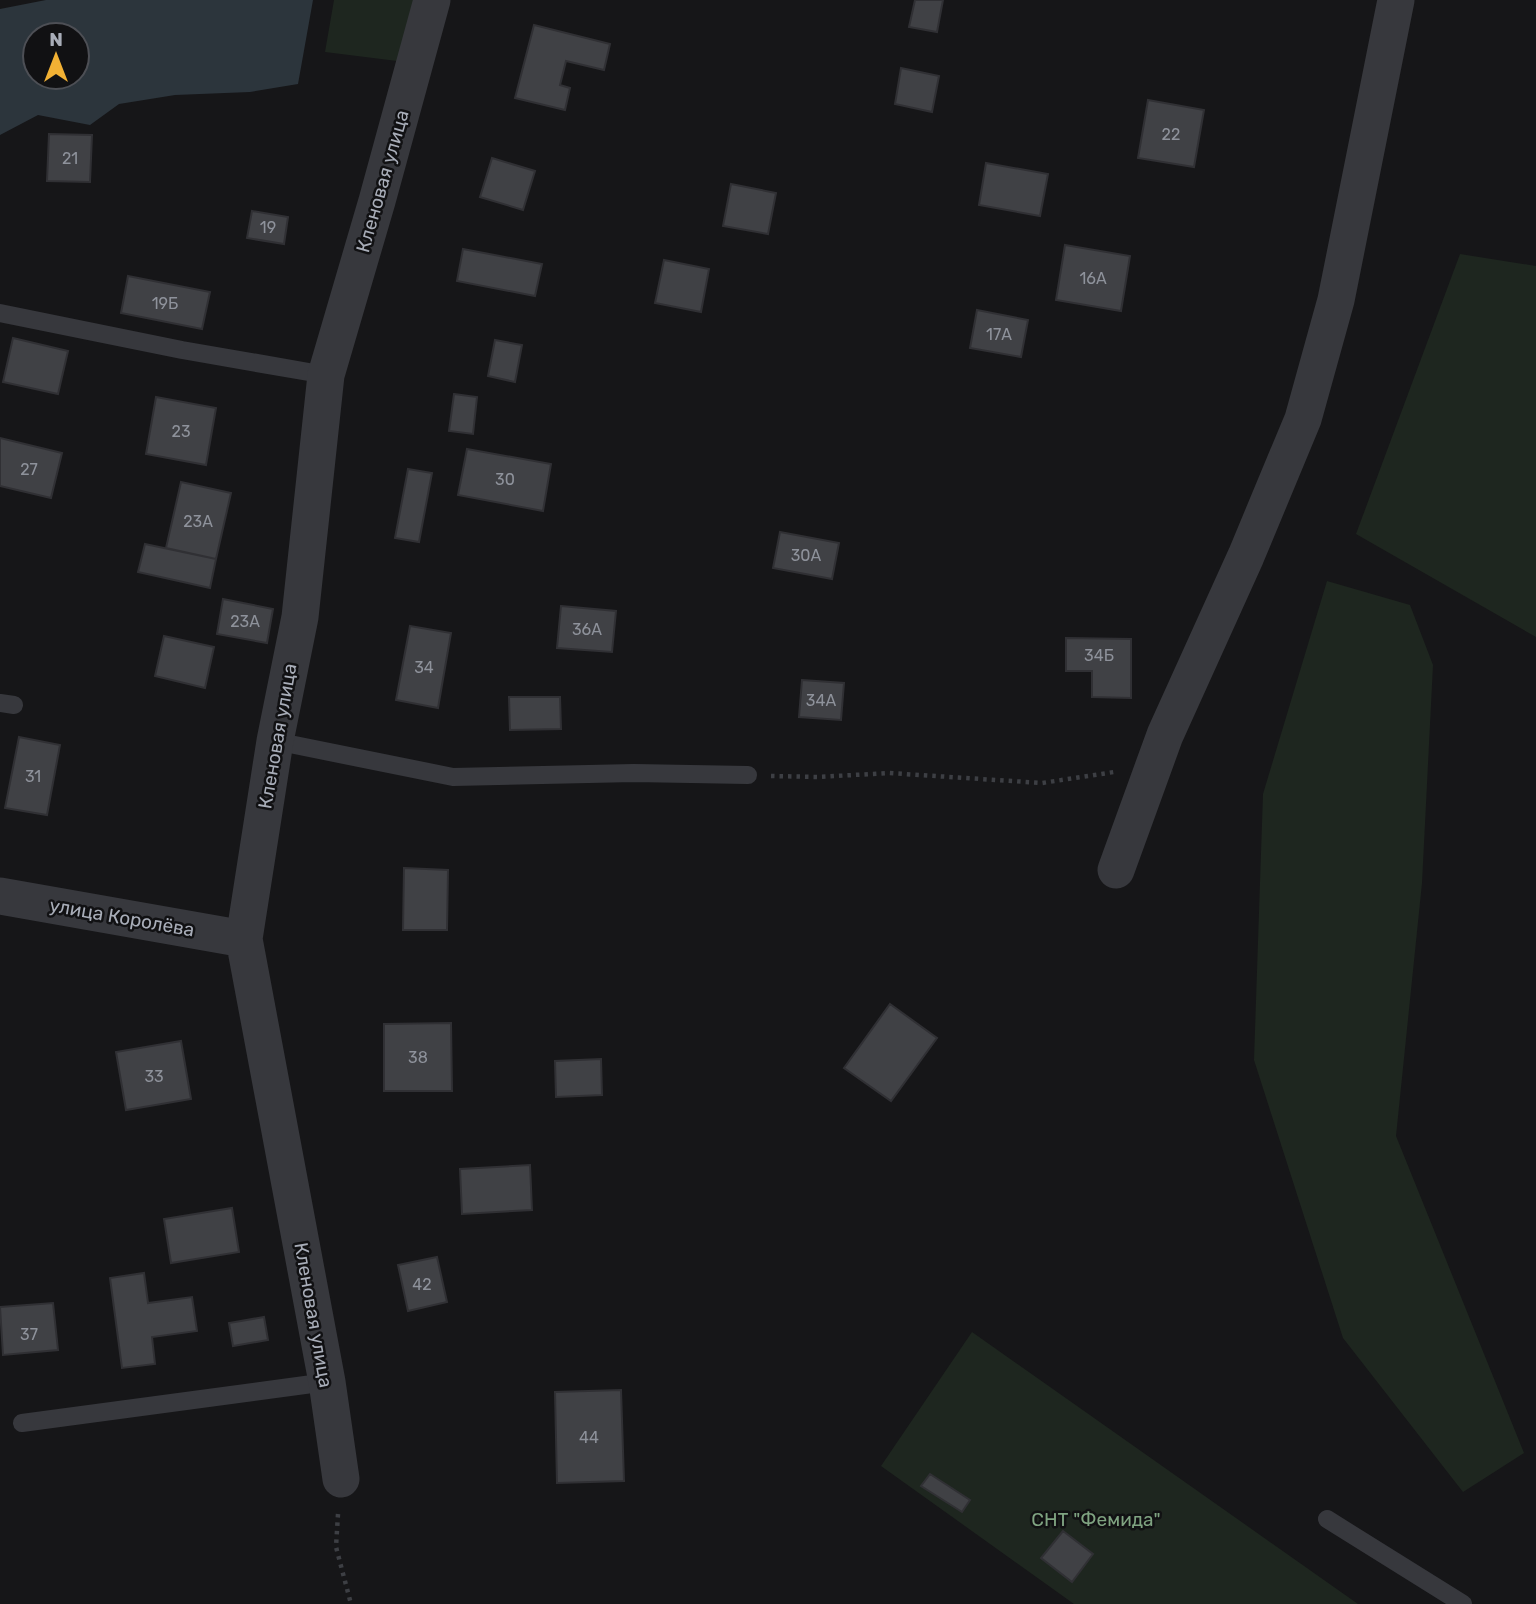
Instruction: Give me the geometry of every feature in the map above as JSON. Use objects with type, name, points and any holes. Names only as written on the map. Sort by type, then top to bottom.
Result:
[{"type":"street","name":"Кленовая улица","points":[[341,1479],[327,1382],[243,939],[275,741],[300,617],[326,375],[432,0]]},
{"type":"street","points":[[1116,870],[1165,735],[1246,556],[1303,419],[1336,300],[1396,0]]},
{"type":"street","name":"улица Королёва","points":[[0,896],[243,939]]},
{"type":"lane","points":[[0,313],[182,350],[326,375]]},
{"type":"lane","points":[[275,741],[453,777],[634,773],[748,775]]},
{"type":"lane","points":[[22,1423],[327,1382]]},
{"type":"lane","points":[[1327,1518],[1463,1604]]},
{"type":"path","points":[[748,775],[818,777],[888,773],[1042,783],[1154,767]]},
{"type":"path","points":[[341,1479],[336,1547],[352,1604]]},
{"type":"green space","points":[[334,0],[416,0],[397,61],[325,52]]},
{"type":"green space","points":[[1460,254],[1536,266],[1536,637],[1356,534]]},
{"type":"green space","points":[[1327,581],[1410,605],[1433,665],[1422,883],[1396,1136],[1524,1453],[1463,1492],[1343,1338],[1254,1060],[1263,794]]},
{"type":"green space","name":"СНТ \"Фемида\"","points":[[972,1332],[1358,1604],[1074,1604],[881,1466]]},
{"type":"shaded area","points":[[46,0],[313,0],[298,84],[250,92],[175,95],[119,104],[90,125],[38,115],[0,135],[0,9]]},
{"type":"building","points":[[915,0],[943,0],[937,32],[909,27]]},
{"type":"building","points":[[534,25],[610,44],[604,70],[566,61],[560,85],[570,88],[565,110],[515,98]]},
{"type":"building","points":[[901,68],[939,76],[932,112],[895,104]]},
{"type":"building","points":[[1148,100],[1204,110],[1194,167],[1138,158]]},
{"type":"building","points":[[49,134],[92,135],[90,182],[47,181]]},
{"type":"building","points":[[492,158],[535,171],[523,210],[480,197]]},
{"type":"building","points":[[986,163],[1048,174],[1040,216],[979,205]]},
{"type":"building","points":[[731,184],[776,193],[768,234],[723,226]]},
{"type":"building","points":[[252,211],[288,217],[284,244],[247,238]]},
{"type":"building","points":[[1065,245],[1130,256],[1121,311],[1056,300]]},
{"type":"building","points":[[463,249],[542,264],[535,296],[457,281]]},
{"type":"building","points":[[664,260],[709,269],[701,312],[655,303]]},
{"type":"building","points":[[128,276],[210,292],[202,329],[121,313]]},
{"type":"building","points":[[977,310],[1028,320],[1021,357],[970,348]]},
{"type":"building","points":[[13,338],[68,351],[58,394],[3,382]]},
{"type":"building","points":[[495,340],[522,345],[515,382],[488,376]]},
{"type":"building","points":[[454,394],[477,397],[473,434],[449,431]]},
{"type":"building","points":[[156,397],[216,408],[206,465],[146,454]]},
{"type":"building","points":[[0,438],[62,453],[51,498],[0,486]]},
{"type":"building","points":[[467,449],[551,464],[543,511],[458,495]]},
{"type":"building","points":[[408,469],[432,473],[419,542],[395,538]]},
{"type":"building","points":[[181,482],[231,493],[216,559],[166,548]]},
{"type":"building","points":[[780,532],[839,543],[832,579],[773,568]]},
{"type":"building","points":[[145,544],[216,559],[210,588],[138,572]]},
{"type":"building","points":[[223,599],[273,609],[267,643],[217,634]]},
{"type":"building","points":[[561,606],[616,611],[612,652],[557,648]]},
{"type":"building","points":[[410,626],[451,633],[438,708],[396,700]]},
{"type":"building","points":[[164,636],[214,647],[205,688],[155,676]]},
{"type":"building","points":[[1066,638],[1131,639],[1131,698],[1092,697],[1092,671],[1066,671]]},
{"type":"building","points":[[802,680],[844,683],[841,720],[799,717]]},
{"type":"building","points":[[509,697],[560,697],[561,729],[510,730]]},
{"type":"building","points":[[19,737],[60,745],[47,815],[5,808]]},
{"type":"building","points":[[404,868],[448,870],[447,930],[403,930]]},
{"type":"building","points":[[890,1004],[937,1038],[891,1101],[844,1068]]},
{"type":"building","points":[[451,1023],[452,1091],[384,1091],[384,1024]]},
{"type":"building","points":[[181,1041],[191,1099],[126,1110],[116,1052]]},
{"type":"building","points":[[601,1059],[602,1095],[556,1097],[555,1061]]},
{"type":"building","points":[[530,1165],[532,1210],[462,1214],[460,1169]]},
{"type":"building","points":[[232,1208],[239,1252],[171,1263],[164,1219]]},
{"type":"building","points":[[437,1257],[447,1302],[408,1311],[398,1265]]},
{"type":"building","points":[[144,1273],[148,1303],[192,1297],[197,1331],[152,1337],[155,1364],[122,1368],[110,1278]]},
{"type":"building","points":[[53,1303],[58,1350],[3,1355],[0,1307]]},
{"type":"building","points":[[264,1317],[268,1340],[233,1346],[229,1323]]},
{"type":"building","points":[[621,1390],[624,1481],[557,1483],[555,1392]]},
{"type":"building","points":[[930,1474],[970,1500],[962,1512],[921,1486]]},
{"type":"building","points":[[1063,1531],[1093,1554],[1072,1582],[1041,1558]]}]
